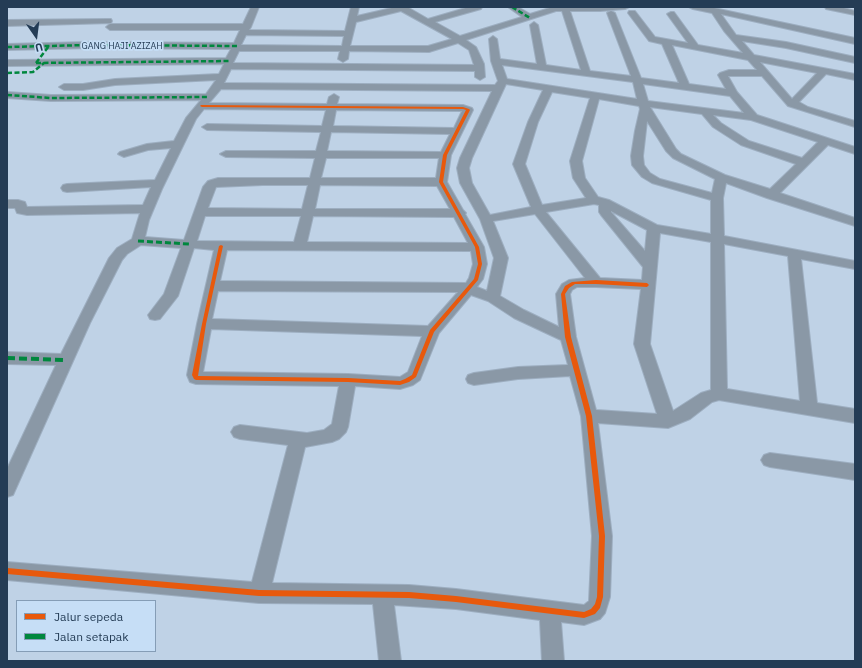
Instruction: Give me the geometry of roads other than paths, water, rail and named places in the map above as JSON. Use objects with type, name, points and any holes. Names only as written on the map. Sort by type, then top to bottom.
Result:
[{"type":"street","points":[[138,241],[147,209],[191,120],[220,81],[246,29],[255,7]]},
{"type":"street","points":[[300,246],[355,7]]},
{"type":"street","points":[[352,20],[403,7],[460,40],[474,51],[479,64],[478,68],[493,86]]},
{"type":"street","points":[[427,22],[478,7]]},
{"type":"street","points":[[512,7],[532,21],[542,66]]},
{"type":"street","points":[[428,49],[532,21],[555,9],[600,9],[625,7]]},
{"type":"street","points":[[693,7],[758,19],[770,30],[820,33],[855,41]]},
{"type":"street","points":[[829,7],[854,17]]},
{"type":"street","points":[[566,9],[586,72]]},
{"type":"street","points":[[714,10],[727,29],[763,73],[792,104],[804,109],[850,122],[855,110]]},
{"type":"street","points":[[611,13],[623,34],[643,106],[672,151],[677,156],[721,176],[855,222]]},
{"type":"street","points":[[632,13],[652,39]]},
{"type":"street","points":[[671,14],[695,47]]},
{"type":"street","points":[[7,20],[98,17]]},
{"type":"street","points":[[7,23],[109,24],[348,34]]},
{"type":"street","points":[[776,35],[786,45]]},
{"type":"street","points":[[639,37],[824,71],[854,75]]},
{"type":"street","points":[[735,37],[786,45],[855,60]]},
{"type":"street","points":[[491,297],[501,258],[486,219],[466,183],[463,168],[493,86],[496,61],[493,39]]},
{"type":"street","points":[[666,42],[686,86]]},
{"type":"street","points":[[7,74],[33,72],[40,63],[49,46]]},
{"type":"street","name":"GANG HAJI AZIZAH","points":[[7,47],[428,49]]},
{"type":"street","points":[[428,49],[474,51]]},
{"type":"street","points":[[496,61],[542,66],[733,93]]},
{"type":"street","points":[[7,63],[228,64],[478,68]]},
{"type":"street","points":[[792,104],[824,71]]},
{"type":"street","points":[[753,117],[733,93],[723,77],[725,74],[763,73]]},
{"type":"street","points":[[64,87],[86,87],[115,82],[220,81],[337,86],[493,86],[549,88],[643,106],[753,117],[855,150]]},
{"type":"street","points":[[549,88],[533,122],[519,164],[538,210],[596,282]]},
{"type":"street","points":[[7,95],[58,98],[209,97]]},
{"type":"street","points":[[595,96],[576,161],[579,178],[600,201],[605,212],[649,265]]},
{"type":"street","points":[[202,106],[332,106],[465,108],[468,110],[445,155],[441,182],[478,247],[480,264],[472,289],[432,331],[414,376],[411,379],[400,383],[348,380],[196,378],[195,375],[204,324],[221,246]]},
{"type":"street","points":[[643,106],[637,156],[638,165],[646,175],[656,181],[717,198]]},
{"type":"street","points":[[706,112],[717,125],[745,142],[804,163]]},
{"type":"street","points":[[207,128],[457,131]]},
{"type":"street","points":[[771,194],[826,141]]},
{"type":"street","points":[[124,154],[147,147],[179,144]]},
{"type":"street","points":[[226,154],[445,155]]},
{"type":"street","points":[[720,394],[717,198],[721,176]]},
{"type":"street","points":[[155,315],[171,296],[209,187],[218,182],[441,182]]},
{"type":"street","points":[[67,188],[160,183]]},
{"type":"street","points":[[486,219],[600,201],[654,228],[855,265]]},
{"type":"street","points":[[7,204],[21,205],[21,210],[27,211],[147,209]]},
{"type":"street","points":[[200,212],[460,213]]},
{"type":"street","points":[[654,228],[649,265],[642,347],[668,421]]},
{"type":"street","points":[[7,489],[81,328],[116,258],[122,251],[138,241],[221,246],[478,247]]},
{"type":"street","points":[[794,254],[809,409]]},
{"type":"street","points":[[574,283],[582,265]]},
{"type":"street","points":[[7,571],[259,593],[382,594],[456,599],[584,615],[593,612],[598,606],[600,597],[601,527],[589,416],[568,337],[563,294],[567,287],[574,283],[596,282],[647,285]]},
{"type":"street","points":[[212,286],[456,286],[472,289],[491,297],[519,314],[568,337]]},
{"type":"street","points":[[204,324],[432,331]]},
{"type":"street","points":[[7,358],[66,360]]},
{"type":"street","points":[[474,379],[518,373],[577,370]]},
{"type":"street","points":[[240,432],[307,440],[326,437],[333,434],[340,427],[348,380]]},
{"type":"street","points":[[589,416],[668,421],[684,414],[707,397],[720,394],[855,416]]},
{"type":"street","points":[[259,593],[298,439]]},
{"type":"street","points":[[770,460],[855,472]]},
{"type":"street","points":[[382,594],[390,661]]},
{"type":"street","points":[[550,611],[553,661]]}]
